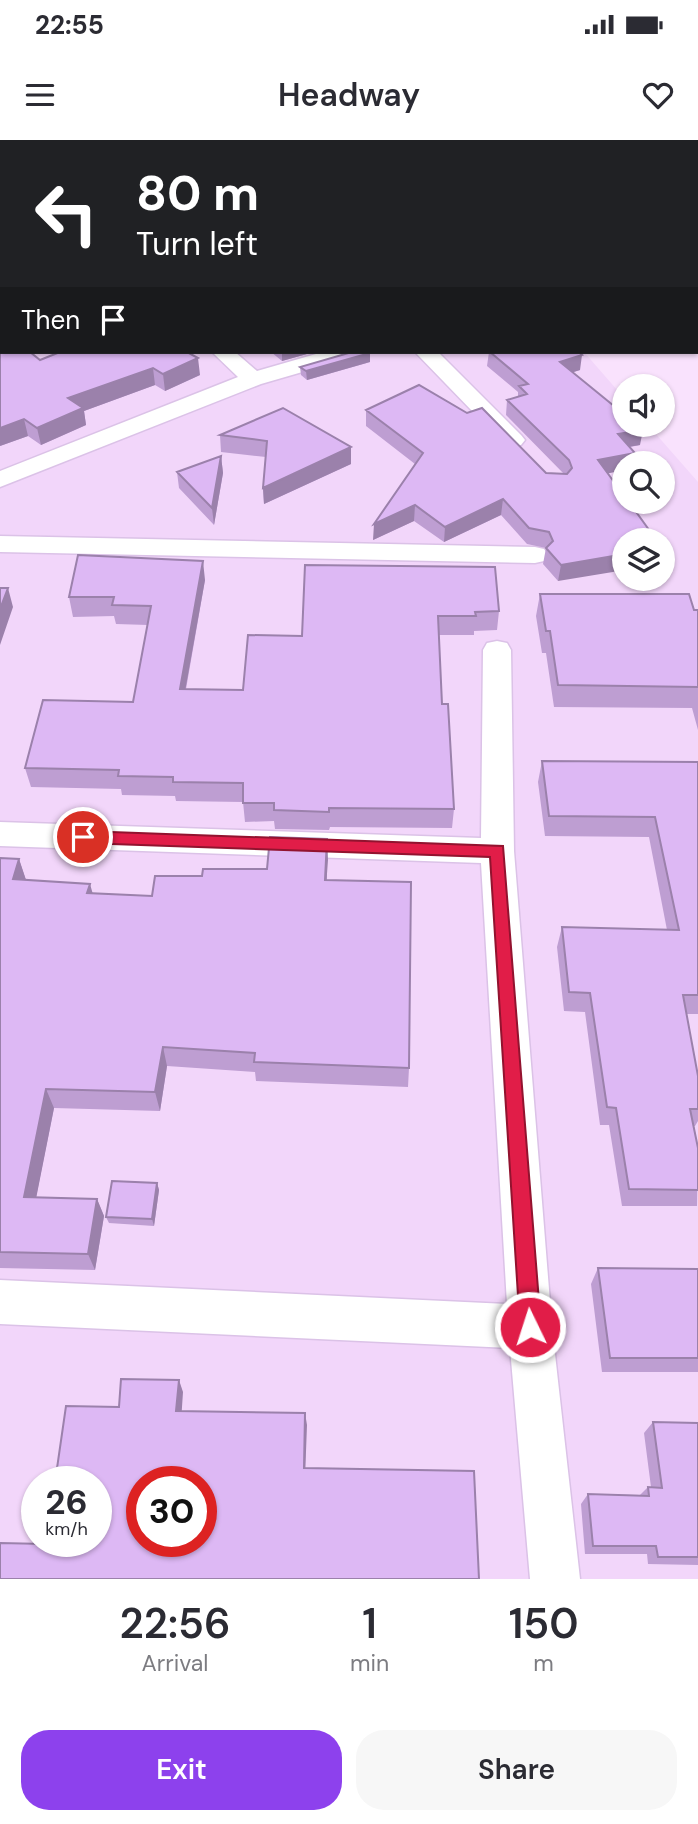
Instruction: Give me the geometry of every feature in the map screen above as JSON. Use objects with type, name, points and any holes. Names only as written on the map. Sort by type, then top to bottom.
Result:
[{"type":"street","points":[[225,354],[253,379]]},
{"type":"street","points":[[0,480],[253,379],[339,354]]},
{"type":"street","points":[[428,354],[526,453]]},
{"type":"street","points":[[0,544],[535,555]]},
{"type":"street","points":[[496,650],[497,851],[530,1327],[555,1579]]},
{"type":"street","points":[[0,834],[497,851]]},
{"type":"street","points":[[0,1302],[530,1327]]},
{"type":"shaded area","points":[[0,354],[586,354],[612,384],[612,437],[659,437],[671,451],[612,451],[612,514],[675,514],[675,456],[698,482],[698,1579],[0,1579]]},
{"type":"building","points":[[0,354],[32,354],[40,360],[55,354],[191,354],[198,358],[163,374],[153,368],[68,398],[83,408],[37,428],[24,419],[0,428]]},
{"type":"building","points":[[345,354],[366,354],[306,371],[300,367]]},
{"type":"building","points":[[492,354],[582,355],[560,362],[612,404],[612,437],[621,437],[633,451],[612,451],[612,457],[598,460],[612,479],[612,514],[638,514],[648,528],[612,528],[612,556],[561,565],[546,548],[553,541],[549,532],[529,528],[503,499],[445,527],[415,505],[374,524],[423,453],[366,410],[419,385],[467,413],[482,408],[546,473],[567,474],[572,468],[569,460],[507,400],[527,394],[519,386],[528,384]]},
{"type":"building","points":[[283,408],[351,447],[263,488],[267,441],[220,435]]},
{"type":"building","points":[[221,456],[212,508],[177,472]]},
{"type":"building","points":[[78,555],[203,561],[180,689],[243,690],[248,635],[302,636],[305,565],[495,567],[499,611],[475,612],[476,616],[438,616],[442,704],[448,704],[454,809],[329,808],[329,812],[274,810],[274,803],[243,803],[243,783],[173,782],[173,777],[118,776],[119,770],[25,768],[43,700],[133,702],[151,606],[112,605],[114,597],[69,597]]},
{"type":"building","points":[[0,588],[8,588],[0,609]]},
{"type":"building","points":[[540,594],[689,594],[694,610],[698,610],[698,687],[558,685],[550,631],[546,631]]},
{"type":"building","points":[[542,761],[698,762],[698,995],[683,995],[698,1076],[698,1109],[690,1109],[698,1148],[698,1190],[629,1189],[616,1108],[607,1107],[590,993],[569,992],[562,927],[679,930],[655,817],[549,816]]},
{"type":"building","points":[[270,837],[327,839],[325,880],[411,882],[409,1068],[254,1062],[255,1053],[163,1047],[155,1092],[46,1089],[24,1197],[97,1199],[88,1254],[0,1252],[0,858],[19,859],[13,879],[90,884],[87,893],[152,896],[155,876],[202,876],[203,869],[267,869]]},
{"type":"building","points":[[112,1181],[157,1183],[152,1219],[106,1217]]},
{"type":"building","points":[[598,1268],[698,1269],[698,1358],[610,1358]]},
{"type":"building","points":[[121,1379],[179,1380],[176,1411],[305,1413],[304,1468],[474,1471],[479,1579],[0,1579],[0,1543],[21,1543],[21,1557],[112,1557],[112,1466],[57,1466],[66,1406],[119,1407]]},
{"type":"building","points":[[653,1422],[698,1423],[698,1557],[658,1557],[656,1546],[593,1546],[588,1494],[649,1496],[648,1487],[662,1488]]},
{"type":"route","points":[[83,837],[497,851],[530,1327]]}]
